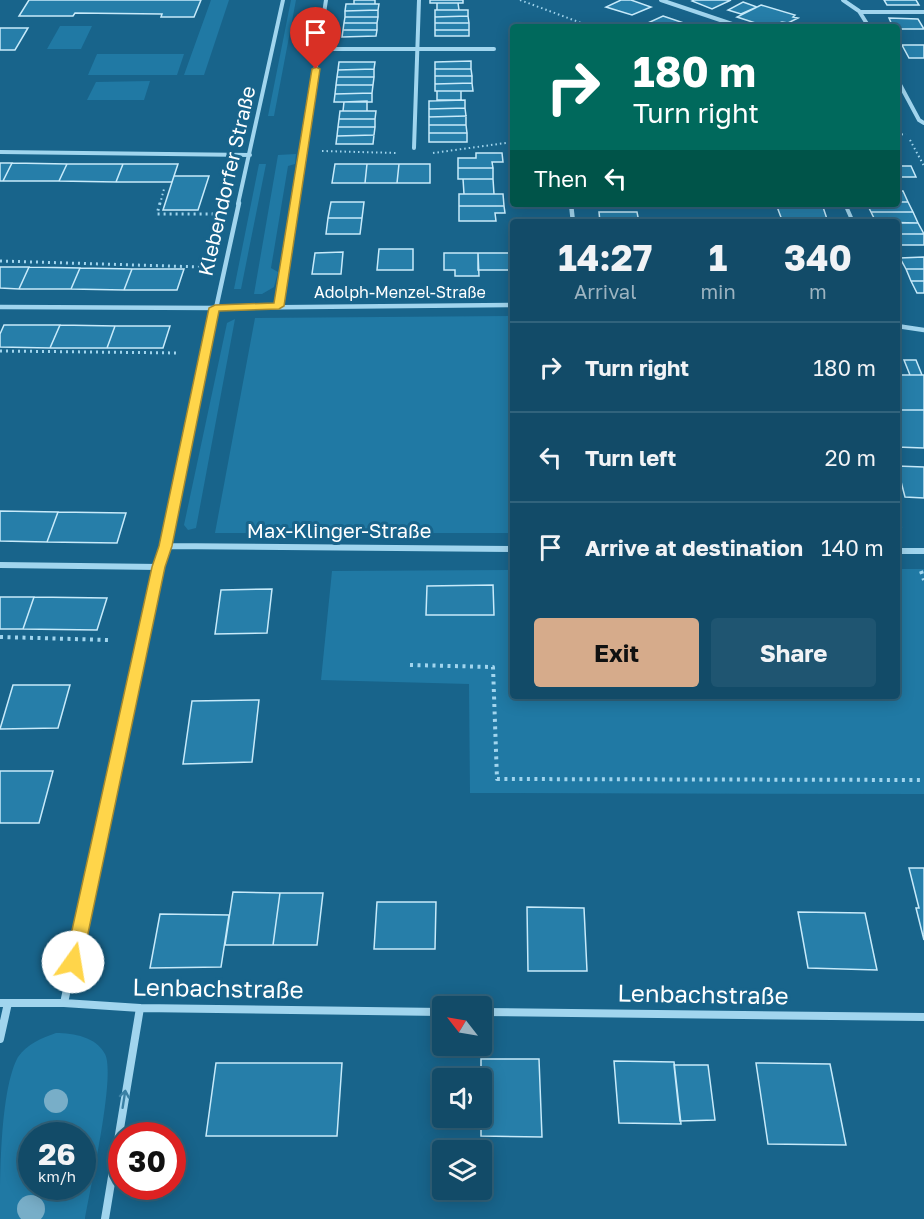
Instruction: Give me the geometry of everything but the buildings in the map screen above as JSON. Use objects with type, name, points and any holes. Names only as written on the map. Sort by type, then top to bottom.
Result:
[{"type":"street","name":"Klebendorfer Straße","points":[[64,1003],[283,0]]},
{"type":"street","points":[[279,306],[326,0]]},
{"type":"street","points":[[414,148],[419,0]]},
{"type":"street","points":[[661,0],[732,24]]},
{"type":"street","points":[[843,0],[861,12],[867,24]]},
{"type":"street","points":[[861,12],[924,12]]},
{"type":"street","points":[[319,49],[494,49]]},
{"type":"street","points":[[900,85],[919,120],[924,123]]},
{"type":"street","points":[[0,152],[250,155]]},
{"type":"street","name":"Adolph-Menzel-Straße","points":[[0,306],[215,308],[510,305]]},
{"type":"street","points":[[900,326],[924,330]]},
{"type":"street","name":"Max-Klinger-Straße","points":[[165,546],[510,549]]},
{"type":"street","points":[[900,551],[924,551]]},
{"type":"street","points":[[0,565],[159,567]]},
{"type":"street","points":[[0,1039],[4,1003]]},
{"type":"street","name":"Lenbachstraße","points":[[4,1003],[64,1003],[140,1008],[432,1012]]},
{"type":"street","points":[[105,1219],[140,1008]]},
{"type":"street","name":"Lenbachstraße","points":[[492,1012],[924,1017]]},
{"type":"path","points":[[520,0],[584,24]]},
{"type":"path","points":[[907,134],[924,166]]},
{"type":"path","points":[[164,189],[156,214],[214,214]]},
{"type":"path","points":[[0,261],[203,267]]},
{"type":"path","points":[[0,351],[180,353]]},
{"type":"path","points":[[0,637],[109,640]]},
{"type":"path","points":[[410,665],[493,667],[497,778],[924,780]]},
{"type":"shaded area","points":[[211,0],[229,0],[204,75],[184,75]]},
{"type":"shaded area","points":[[291,0],[296,0],[274,116],[268,116]]},
{"type":"shaded area","points":[[60,26],[92,26],[81,49],[47,49]]},
{"type":"shaded area","points":[[97,54],[184,54],[177,75],[88,75]]},
{"type":"shaded area","points":[[150,81],[144,100],[87,100],[96,82]]},
{"type":"shaded area","points":[[296,154],[295,164],[288,166],[271,268],[278,272],[274,287],[262,294],[254,294],[278,155]]},
{"type":"shaded area","points":[[259,164],[266,164],[241,289],[234,289]]},
{"type":"shaded area","points":[[510,316],[510,533],[215,533],[255,318]]},
{"type":"shaded area","points":[[235,319],[196,528],[188,530],[184,525],[227,323]]},
{"type":"shaded area","points":[[900,569],[924,569],[924,794],[470,793],[469,684],[321,680],[332,571],[510,570],[510,699],[900,699]]},
{"type":"shaded area","points":[[56,1033],[70,1034],[90,1040],[105,1054],[108,1066],[105,1108],[96,1159],[96,1122],[18,1122],[18,1200],[88,1200],[85,1219],[0,1219],[2,1135],[8,1090],[18,1057],[35,1042]]},
{"type":"route","points":[[73,962],[215,308],[279,306],[316,69]]}]
